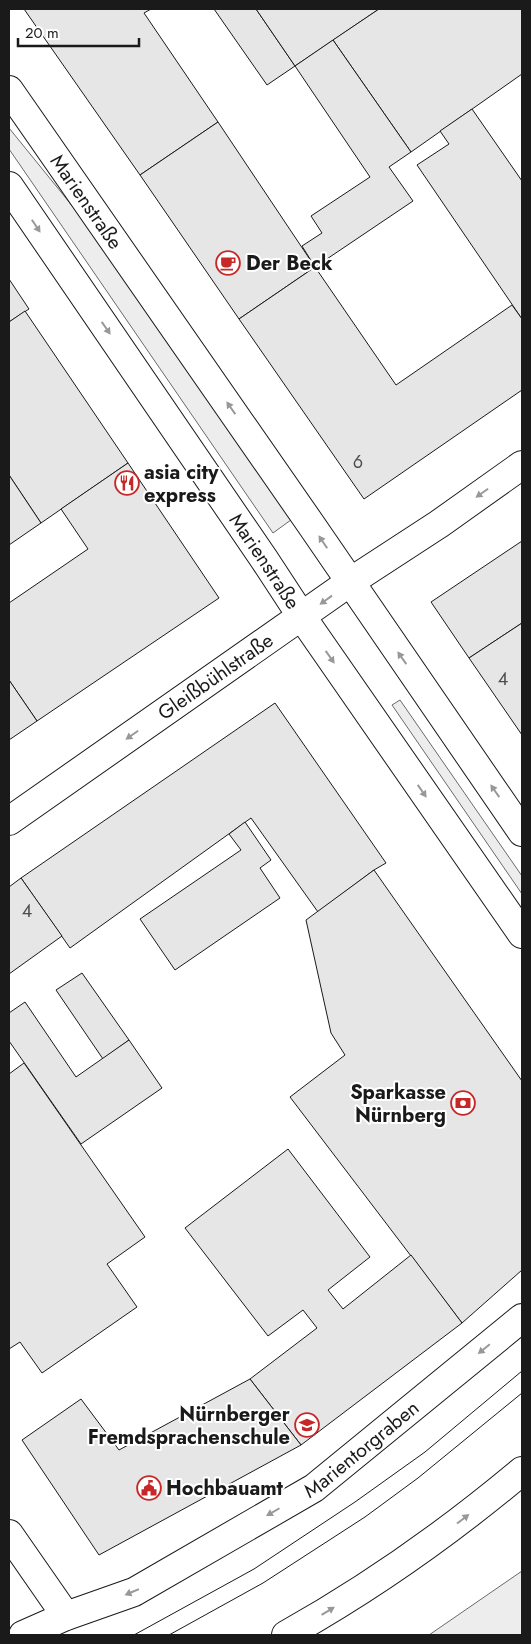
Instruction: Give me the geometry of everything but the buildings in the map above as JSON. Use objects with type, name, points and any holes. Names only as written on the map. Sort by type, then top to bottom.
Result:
[{"type":"main road","name":"Marienstraße","points":[[9,90],[522,832]]},
{"type":"main road","name":"Marienstraße","points":[[9,186],[302,617],[522,934]]},
{"type":"main road","name":"Gleißbühlstraße","points":[[9,820],[350,582],[439,524],[522,465]]},
{"type":"main road","name":"Marientorgraben","points":[[23,1635],[66,1616],[134,1592],[314,1488],[522,1318]]},
{"type":"main road","points":[[301,1632],[421,1550],[480,1506],[522,1471]]},
{"type":"main road","points":[[9,1534],[66,1616]]},
{"type":"shaded area","points":[[9,128],[104,245],[295,517],[273,533],[9,149]]},
{"type":"shaded area","points":[[400,700],[522,876],[522,894],[392,705]]},
{"type":"shaded area","points":[[522,1571],[522,1635],[429,1635]]},
{"type":"tram line","points":[[134,1635],[254,1569],[355,1502],[425,1452],[522,1371]]},
{"type":"tram line","points":[[169,1635],[263,1583],[365,1517],[418,1478],[522,1393]]},
{"type":"place","name":"Der Beck","points":[[228,263]]},
{"type":"place","name":"asia city express","points":[[127,483]]},
{"type":"place","name":"Sparkasse Nürnberg","points":[[463,1103]]},
{"type":"place","name":"Nürnberger Fremdsprachenschule","points":[[307,1425]]},
{"type":"place","name":"Hochbauamt","points":[[149,1488]]}]
